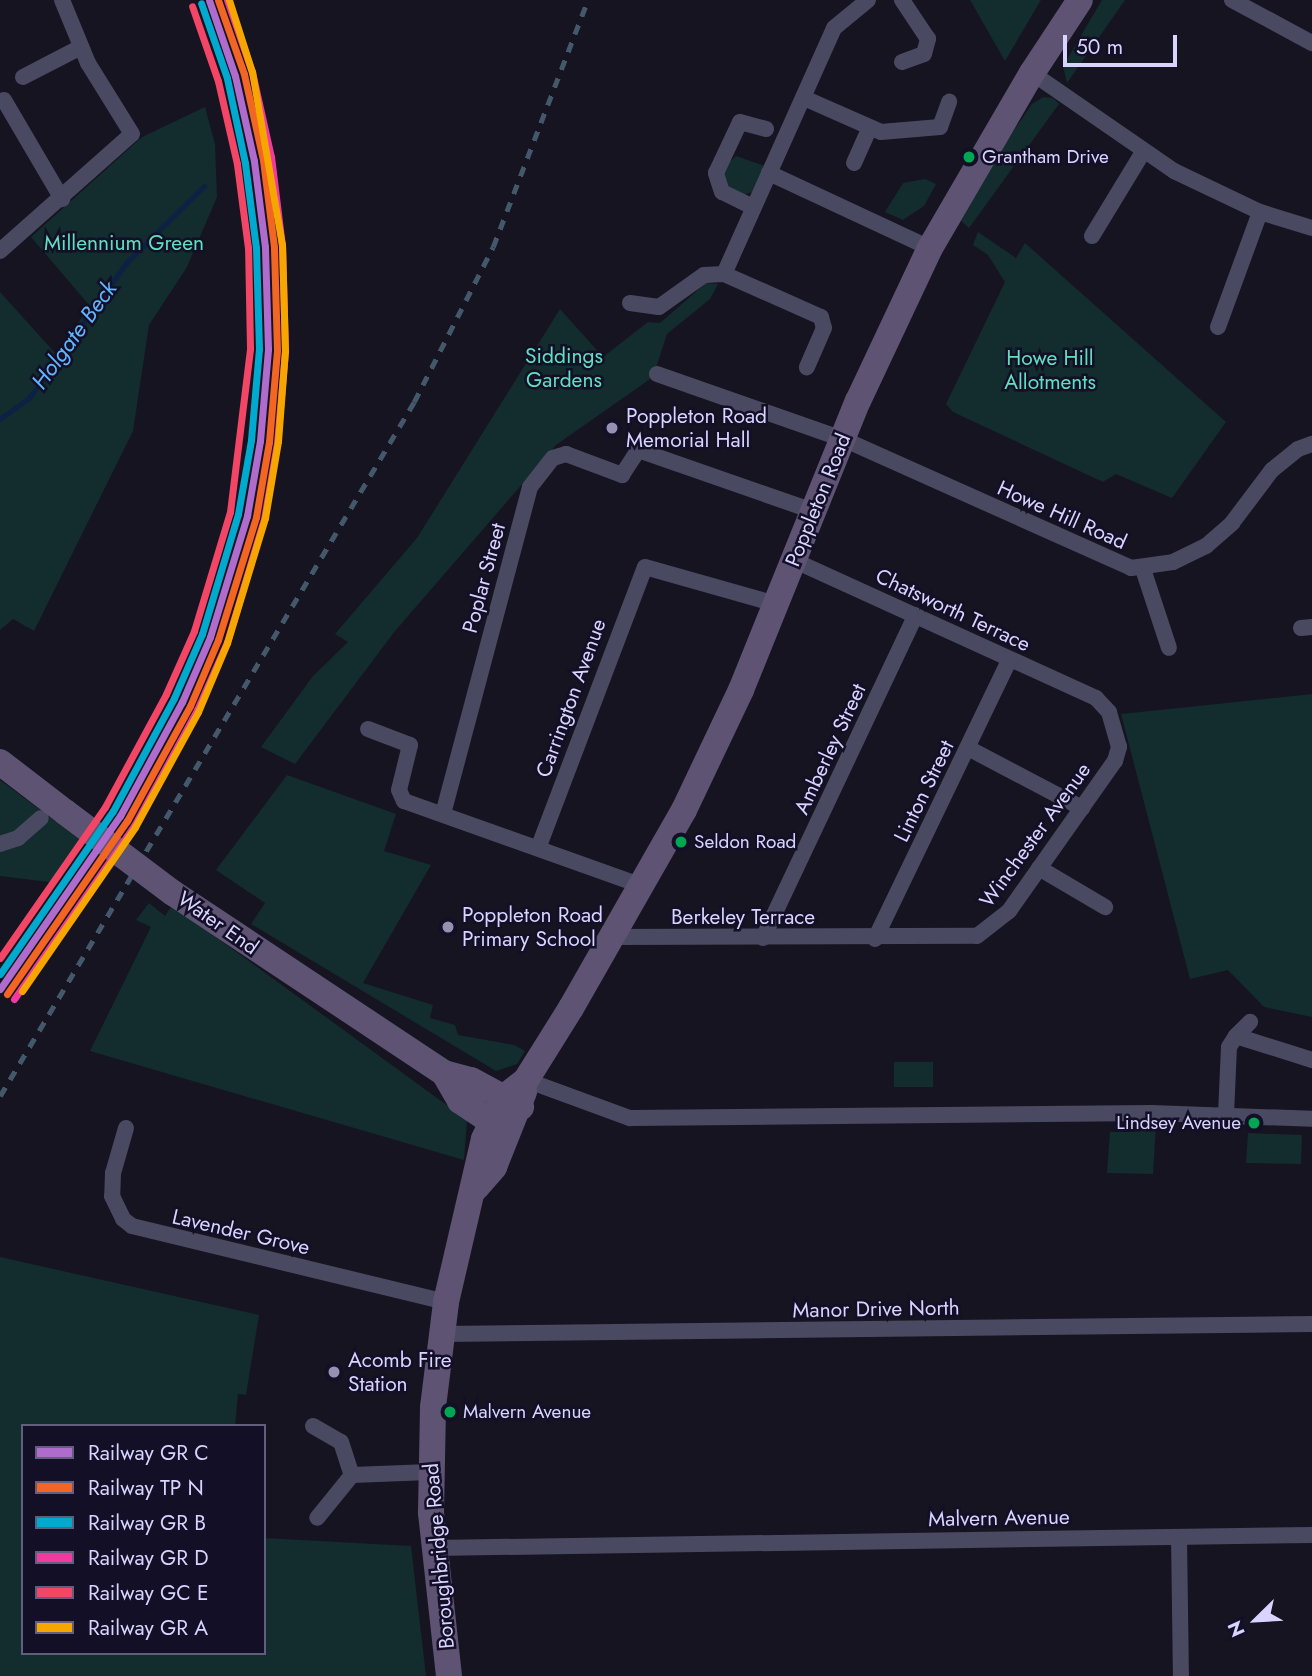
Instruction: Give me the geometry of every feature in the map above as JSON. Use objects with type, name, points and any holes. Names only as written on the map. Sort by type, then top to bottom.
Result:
[{"type":"main road","name":"Poppleton Road","points":[[571,1009],[713,752],[843,439],[930,248],[1031,73],[1080,0]]},
{"type":"main road","name":"Water End","points":[[0,762],[53,815],[444,1073],[471,1080],[512,1103]]},
{"type":"main road","name":"Boroughbridge Road","points":[[449,1676],[434,1548],[430,1472],[440,1334],[476,1188],[477,1160],[500,1128],[512,1103],[571,1009]]},
{"type":"main road","name":"Water End","points":[[444,1073],[460,1101],[500,1128]]},
{"type":"street","points":[[0,251],[62,200],[132,134],[81,47],[62,0]]},
{"type":"street","points":[[724,274],[834,27],[868,0]]},
{"type":"street","points":[[902,0],[928,39],[924,54],[902,62]]},
{"type":"street","points":[[1232,0],[1312,43]]},
{"type":"street","points":[[23,77],[81,47]]},
{"type":"street","points":[[1031,73],[1143,152],[1260,212],[1312,228]]},
{"type":"street","points":[[804,98],[869,130],[935,129],[945,121],[949,102]]},
{"type":"street","points":[[4,100],[62,200]]},
{"type":"street","points":[[753,207],[722,192],[716,173],[740,121],[766,129]]},
{"type":"street","points":[[854,163],[869,130]]},
{"type":"street","points":[[1092,236],[1143,152]]},
{"type":"street","points":[[769,173],[930,248]]},
{"type":"street","points":[[1218,327],[1260,212]]},
{"type":"street","points":[[630,303],[659,307],[696,278],[724,274],[821,317],[824,328],[807,367]]},
{"type":"street","name":"Howe Hill Road","points":[[657,374],[843,439],[1119,565],[1143,569],[1191,555],[1220,536],[1272,470],[1298,449],[1312,444]]},
{"type":"street","name":"Poplar Street","points":[[443,814],[532,482],[558,454],[622,475],[635,452],[813,511]]},
{"type":"street","name":"Chatsworth Terrace","points":[[793,560],[1096,698]]},
{"type":"street","name":"Carrington Avenue","points":[[539,846],[645,567],[776,604]]},
{"type":"street","points":[[1143,569],[1169,648]]},
{"type":"street","name":"Amberley Street","points":[[762,938],[916,615]]},
{"type":"street","name":"Linton Street","points":[[875,939],[1009,660]]},
{"type":"street","name":"Winchester Avenue","points":[[875,939],[963,938],[988,931],[1039,868],[1118,755],[1108,712],[1096,698]]},
{"type":"street","points":[[368,729],[410,746],[399,790],[404,801],[539,846],[640,885]]},
{"type":"street","points":[[968,748],[1082,808]]},
{"type":"street","points":[[0,844],[18,838],[53,815]]},
{"type":"street","points":[[1039,868],[1105,907]]},
{"type":"street","name":"Berkeley Terrace","points":[[611,937],[875,939]]},
{"type":"street","points":[[1226,1115],[1229,1047],[1250,1022]]},
{"type":"street","points":[[1236,1036],[1312,1060]]},
{"type":"street","points":[[526,1080],[630,1118],[1226,1115],[1312,1119]]},
{"type":"street","name":"Lavender Grove","points":[[126,1128],[113,1173],[112,1196],[123,1219],[132,1226],[446,1302]]},
{"type":"street","name":"Manor Drive North","points":[[440,1334],[1312,1324]]},
{"type":"street","points":[[313,1426],[341,1442],[352,1475]]},
{"type":"street","points":[[317,1517],[352,1475],[430,1472]]},
{"type":"street","name":"Malvern Avenue","points":[[434,1548],[1312,1535]]},
{"type":"street","points":[[1179,1537],[1181,1676]]},
{"type":"green space","points":[[970,0],[1041,0],[1005,61]]},
{"type":"green space","points":[[1102,0],[1125,0],[1067,83],[1063,66]]},
{"type":"green space","points":[[1043,97],[1053,98],[1059,104],[969,228],[961,221],[990,165],[1032,104]]},
{"type":"green space","name":"Millennium Green","points":[[205,107],[215,144],[217,197],[187,267],[149,325],[133,431],[34,631],[13,619],[0,630],[0,292],[56,354],[90,306],[31,237],[142,137]]},
{"type":"green space","points":[[736,156],[765,166],[752,192],[743,195],[724,184],[724,167]]},
{"type":"green space","points":[[925,179],[936,184],[924,206],[903,220],[885,212],[903,183]]},
{"type":"green space","name":"Howe Hill Allotments","points":[[978,232],[1016,258],[1025,243],[1226,422],[1172,498],[1116,474],[1103,482],[953,412],[946,404],[1005,282],[988,255],[973,245]]},
{"type":"green space","name":"Siddings Gardens","points":[[706,283],[718,284],[710,299],[667,334],[653,377],[556,445],[395,631],[295,764],[261,747],[313,676],[348,642],[335,634],[417,538],[560,309],[603,357],[648,322],[660,323]]},
{"type":"green space","points":[[1312,694],[1312,1017],[1264,1007],[1228,970],[1190,979],[1121,714]]},
{"type":"green space","points":[[287,775],[396,814],[384,851],[431,865],[363,983],[433,1005],[430,1018],[455,1025],[458,1035],[514,1045],[525,1051],[517,1064],[496,1071],[251,924],[265,903],[216,870]]},
{"type":"green space","points":[[0,780],[82,841],[57,883],[0,876]]},
{"type":"green space","points":[[149,903],[165,916],[172,905],[459,1114],[467,1121],[464,1160],[90,1051],[151,927],[136,920]]},
{"type":"green space","points":[[894,1062],[933,1062],[933,1087],[894,1087]]},
{"type":"green space","points":[[1151,1122],[1156,1125],[1153,1174],[1107,1173],[1110,1132],[1134,1132]]},
{"type":"green space","points":[[1248,1133],[1302,1135],[1301,1164],[1246,1163]]},
{"type":"green space","points":[[0,1257],[259,1315],[246,1395],[238,1394],[235,1424],[21,1424],[21,1655],[266,1655],[266,1538],[411,1546],[426,1676],[0,1676]]},
{"type":"waterway","name":"Holgate Beck","points":[[0,419],[29,398],[127,262],[204,186]]},
{"type":"railway","points":[[0,1096],[414,402],[493,247],[588,0]]},
{"type":"transit line","points":[[0,989],[120,816],[182,702],[210,637],[247,516],[260,441],[268,349],[265,247],[254,161],[235,76],[209,0]]},
{"type":"transit line","points":[[7,994],[127,821],[190,706],[218,640],[256,517],[269,442],[277,350],[274,247],[263,160],[244,74],[218,0]]},
{"type":"transit line","points":[[14,999],[134,826],[197,710],[227,642],[264,519],[277,443],[285,351],[282,246],[271,157],[252,72],[227,0]]},
{"type":"transit line","points":[[22,991],[135,827],[198,712],[227,643],[265,518],[278,441],[285,351],[282,245],[252,72],[229,0]]},
{"type":"transit line","points":[[0,974],[113,811],[174,698],[202,634],[238,514],[251,440],[259,349],[256,248],[245,163],[227,78],[201,3]]},
{"type":"transit line","points":[[0,958],[105,807],[166,694],[194,631],[230,512],[250,348],[248,248],[237,164],[218,81],[192,6]]},
{"type":"place","name":"Grantham Drive","points":[[969,157]]},
{"type":"place","name":"Poppleton Road Memorial Hall","points":[[612,428]]},
{"type":"place","name":"Seldon Road","points":[[681,842]]},
{"type":"place","name":"Poppleton Road Primary School","points":[[448,927]]},
{"type":"place","name":"Lindsey Avenue","points":[[1254,1123]]},
{"type":"place","name":"Acomb Fire Station","points":[[334,1372]]},
{"type":"place","name":"Malvern Avenue","points":[[450,1412]]}]
